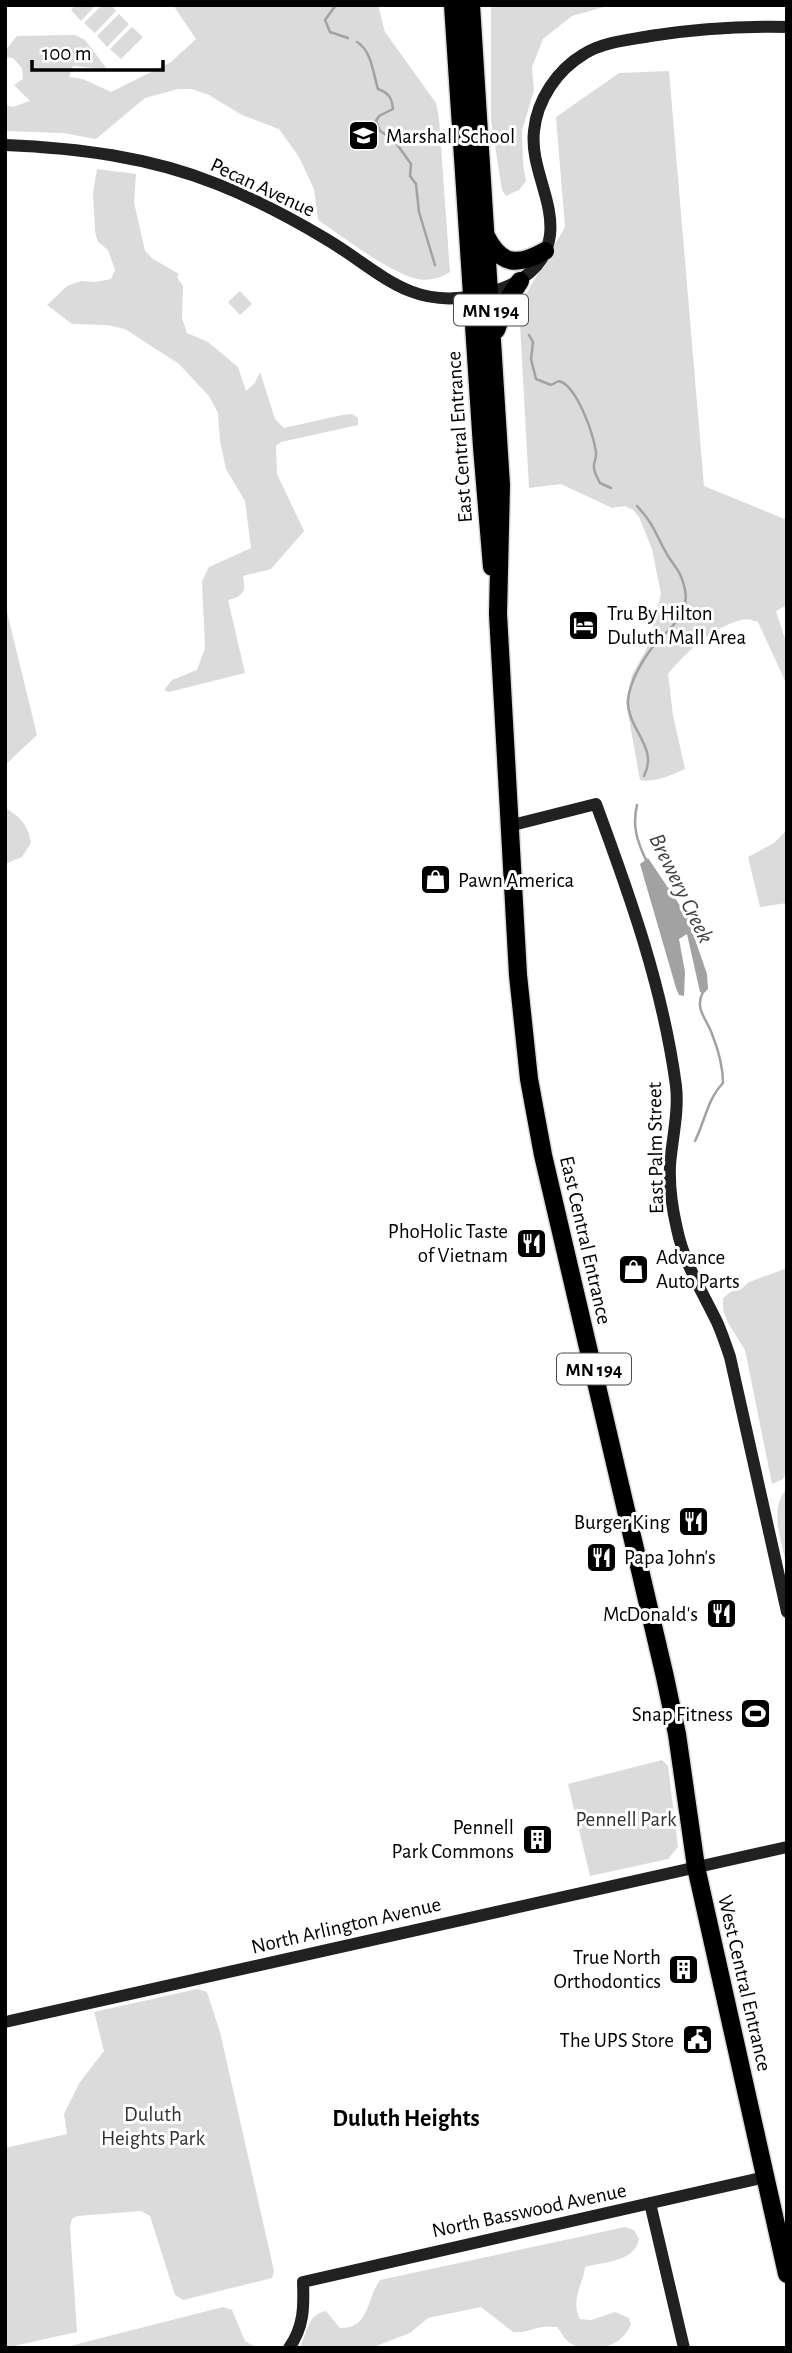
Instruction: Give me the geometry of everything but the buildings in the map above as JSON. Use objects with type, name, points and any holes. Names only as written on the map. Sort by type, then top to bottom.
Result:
[{"type":"highway","name":"East Central Entrance","points":[[453,5],[489,542],[498,614],[522,1016],[537,1124],[667,1687],[696,1867]]},
{"type":"highway","name":"East Central Entrance","points":[[471,5],[502,494],[498,614]]},
{"type":"highway","points":[[486,236],[493,249],[509,261],[525,261],[545,251]]},
{"type":"highway","points":[[493,343],[502,310],[520,281]]},
{"type":"highway","name":"West Central Entrance","points":[[696,1867],[787,2274]]},
{"type":"street","points":[[520,281],[531,272],[545,251],[550,234],[550,222],[536,162],[534,131],[542,102],[566,68],[585,53],[615,42],[697,29],[787,27]]},
{"type":"street","name":"Pecan Avenue","points":[[5,145],[80,150],[169,167],[265,205],[330,241],[403,289],[429,298],[471,297],[520,281]]},
{"type":"street","name":"East Palm Street","points":[[509,826],[596,804],[636,913],[650,963],[676,1090],[670,1166],[671,1200],[678,1233],[687,1262],[718,1323],[730,1356],[787,1612]]},
{"type":"street","name":"North Arlington Avenue","points":[[5,2022],[787,1847]]},
{"type":"street","name":"North Basswood Avenue","points":[[289,2348],[296,2338],[304,2309],[303,2282],[765,2177]]},
{"type":"street","points":[[650,2203],[684,2348]]},
{"type":"green space","points":[[76,5],[96,5],[81,21],[71,10]]},
{"type":"green space","points":[[102,5],[111,5],[116,11],[95,33],[84,23]]},
{"type":"green space","name":"Marshall School","points":[[173,5],[378,5],[385,32],[436,103],[450,272],[432,279],[413,278],[377,260],[318,220],[314,189],[299,157],[279,129],[242,115],[209,95],[192,89],[178,89],[145,98],[96,139],[63,133],[5,131],[5,105],[13,107],[30,101],[14,85],[23,79],[22,68],[13,58],[5,57],[5,51],[17,36],[75,35],[85,40],[107,69],[73,66],[69,77],[83,79],[111,92],[171,62],[196,39]]},
{"type":"green space","points":[[491,5],[611,5],[572,16],[543,39],[532,67],[534,91],[522,130],[526,181],[519,190],[506,196],[502,190],[491,120]]},
{"type":"green space","points":[[119,14],[129,24],[107,47],[97,36]]},
{"type":"green space","points":[[132,27],[143,37],[121,59],[110,49]]},
{"type":"green space","points":[[669,71],[704,486],[787,520],[787,605],[776,611],[787,645],[787,685],[758,622],[743,619],[710,634],[668,674],[673,715],[685,769],[663,778],[646,781],[640,780],[626,702],[632,675],[647,648],[661,594],[652,549],[639,517],[625,506],[612,508],[561,484],[529,488],[519,306],[565,227],[556,117],[619,73]]},
{"type":"green space","points":[[97,169],[136,174],[134,202],[145,251],[153,259],[179,274],[177,277],[183,286],[182,318],[187,333],[208,342],[238,367],[246,391],[255,383],[260,372],[275,419],[284,428],[342,415],[352,414],[358,418],[358,425],[281,442],[276,446],[277,474],[304,531],[271,569],[243,576],[243,592],[228,600],[245,673],[169,692],[164,690],[172,680],[197,670],[205,648],[202,581],[209,567],[251,548],[245,501],[226,469],[218,413],[209,396],[179,364],[125,329],[107,325],[72,324],[47,305],[67,286],[81,281],[111,279],[115,270],[108,250],[98,242],[95,232],[93,193]]},
{"type":"green space","points":[[240,291],[252,304],[240,315],[228,302]]},
{"type":"green space","points":[[5,604],[37,735],[5,765]]},
{"type":"green space","points":[[5,808],[23,822],[31,843],[22,857],[5,864]]},
{"type":"green space","points":[[787,830],[787,903],[760,907],[748,857],[774,843]]},
{"type":"green space","points":[[787,1268],[787,1470],[783,1479],[772,1484],[745,1350],[728,1323],[723,1310],[723,1298],[749,1282]]},
{"type":"green space","points":[[787,1489],[787,1567],[777,1516],[781,1497]]},
{"type":"green space","name":"Pennell Park","points":[[662,1760],[668,1766],[678,1847],[668,1859],[590,1876],[568,1784]]},
{"type":"green space","name":"Duluth Heights Park","points":[[197,1989],[207,1992],[220,2032],[274,2271],[272,2278],[183,2300],[175,2295],[150,2216],[141,2211],[77,2216],[72,2219],[70,2227],[77,2332],[5,2348],[5,2148],[67,2134],[64,2114],[80,2082],[104,2051],[94,2012]]},
{"type":"green space","points":[[625,2227],[634,2230],[639,2239],[636,2247],[625,2257],[585,2267],[576,2305],[580,2319],[591,2320],[615,2312],[629,2318],[631,2324],[624,2336],[609,2345],[576,2346],[567,2341],[557,2327],[513,2332],[481,2307],[428,2318],[410,2333],[371,2348],[300,2348],[309,2325],[320,2313],[326,2311],[340,2328],[357,2324],[366,2312],[380,2280]]},
{"type":"green space","points":[[223,2307],[232,2310],[245,2341],[257,2348],[62,2348]]},
{"type":"shaded area","points":[[648,858],[687,916],[707,974],[708,989],[703,994],[700,992],[687,934],[679,939],[685,972],[684,996],[679,995],[676,988],[640,864]]},
{"type":"waterway","name":"Brewery Creek","points":[[336,5],[325,20],[330,32],[348,38]]},
{"type":"waterway","name":"Brewery Creek","points":[[357,42],[369,57],[378,89],[387,94],[392,102],[393,109],[379,116],[376,121],[380,131],[394,140],[411,164],[410,176],[416,184],[419,212],[435,265]]},
{"type":"waterway","name":"Brewery Creek","points":[[529,335],[533,342],[531,359],[536,379],[551,385],[559,381],[572,392],[583,411],[591,434],[596,452],[595,473],[600,483],[611,488]]},
{"type":"waterway","name":"Brewery Creek","points":[[637,506],[652,525],[679,573],[686,600],[681,616],[642,662],[629,694],[629,711],[648,756],[644,776]]},
{"type":"waterway","name":"Brewery Creek","points":[[637,805],[636,833],[646,860]]},
{"type":"waterway","name":"Brewery Creek","points":[[695,1141],[710,1104],[723,1083],[718,1052],[702,1014],[700,1004],[703,992]]},
{"type":"place","name":"Marshall School","points":[[363,136]]},
{"type":"place","name":"Tru By Hilton Duluth Mall Area","points":[[584,625]]},
{"type":"place","name":"Pawn America","points":[[435,880]]},
{"type":"place","name":"PhoHolic Taste of Vietnam","points":[[531,1243]]},
{"type":"place","name":"Advance Auto Parts","points":[[633,1269]]},
{"type":"place","name":"Burger King","points":[[693,1522]]},
{"type":"place","name":"Papa John's","points":[[601,1557]]},
{"type":"place","name":"McDonald's","points":[[721,1614]]},
{"type":"place","name":"Snap Fitness","points":[[756,1714]]},
{"type":"place","name":"Pennell Park Commons","points":[[537,1839]]},
{"type":"place","name":"True North Orthodontics","points":[[684,1969]]},
{"type":"place","name":"The UPS Store","points":[[697,2040]]},
{"type":"district","name":"Duluth Heights","points":[[406,2118]]}]
